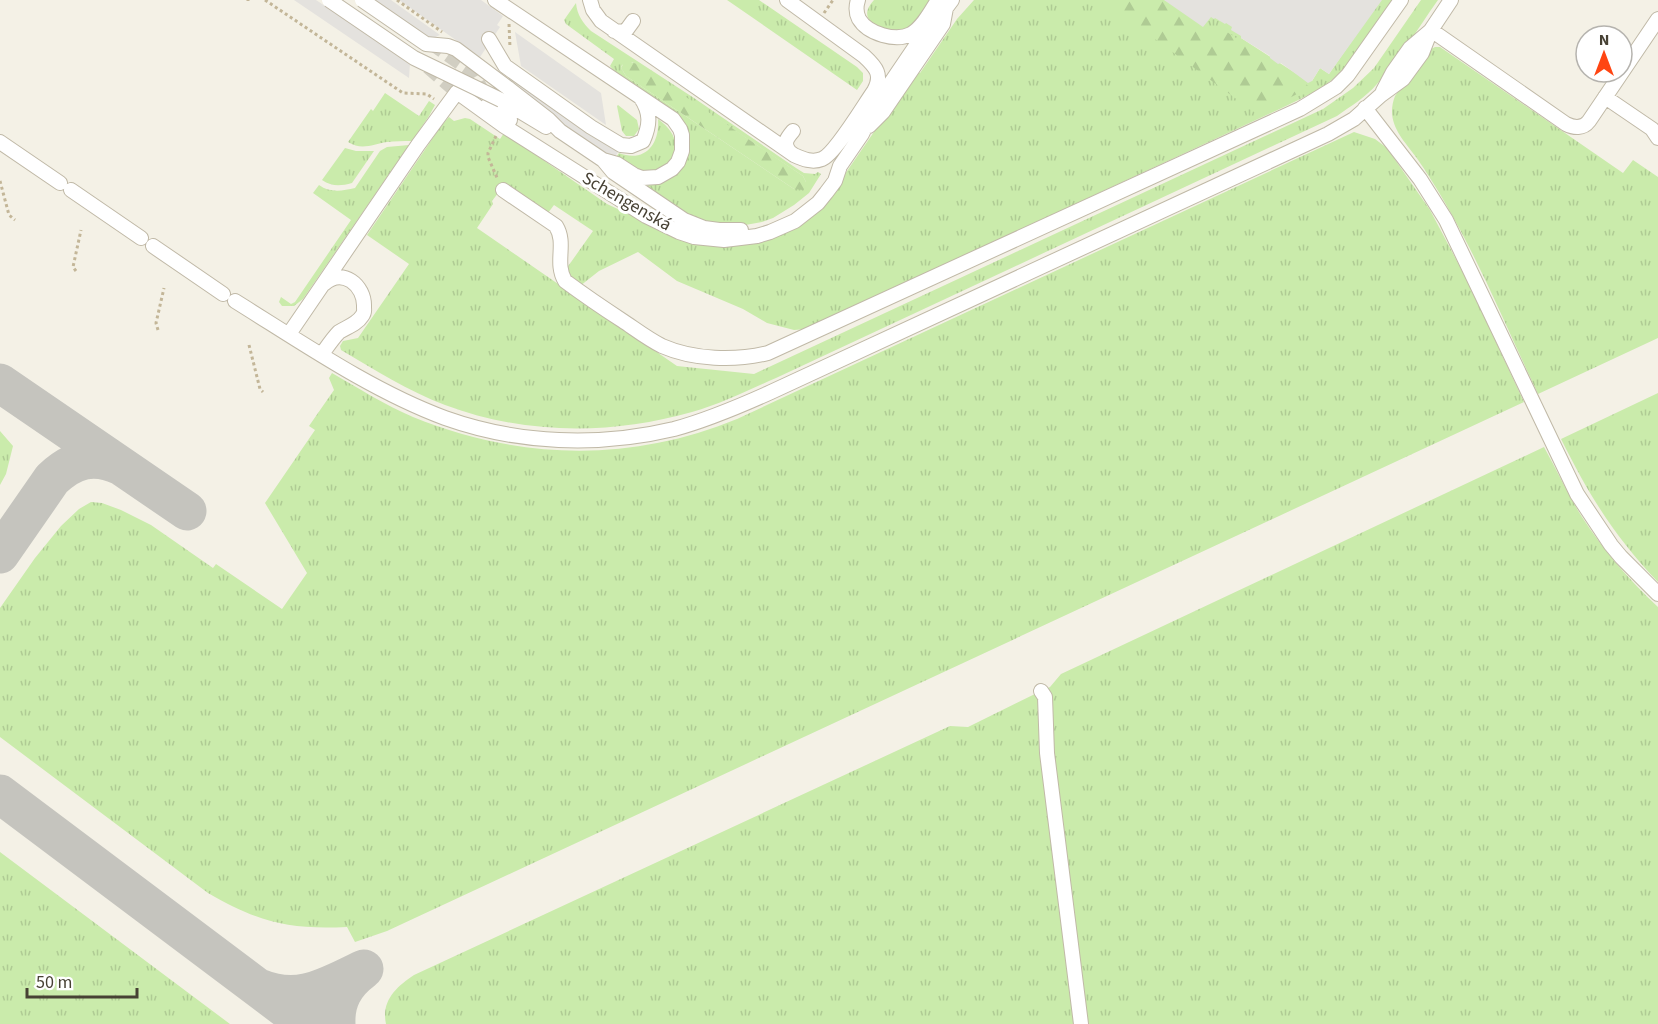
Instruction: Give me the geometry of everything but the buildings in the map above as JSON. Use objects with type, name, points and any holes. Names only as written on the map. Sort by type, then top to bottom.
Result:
[{"type":"street","points":[[329,0],[414,58],[501,100],[543,126],[560,131]]},
{"type":"street","points":[[362,0],[426,44],[456,49],[548,119],[560,131],[603,160],[613,172],[684,220],[704,228],[733,231],[770,223],[793,211],[812,196],[827,177],[840,166]]},
{"type":"street","points":[[495,0],[673,119],[680,129],[682,150],[678,162],[665,174],[651,178],[634,175],[617,164],[603,160]]},
{"type":"street","points":[[590,0],[597,17],[615,31],[789,152],[806,160],[819,160],[824,158],[841,139],[874,91],[878,81],[877,71],[864,56],[787,0]]},
{"type":"street","points":[[849,0],[853,15],[878,34],[886,37],[910,35],[945,3]]},
{"type":"street","points":[[858,0],[857,13],[862,23]]},
{"type":"street","points":[[503,190],[556,226],[562,240],[560,266],[565,281],[622,320],[649,338],[677,351],[714,357],[751,357],[768,353],[1300,109],[1335,87],[1348,75],[1401,0]]},
{"type":"street","points":[[0,142],[229,298],[381,388],[417,406],[446,418],[496,432],[581,441],[628,437],[676,428],[714,416],[771,392],[1328,134],[1354,119],[1403,79],[1422,53],[1431,30],[1451,0]]},
{"type":"street","name":"Schengenská","points":[[322,285],[457,92],[490,116],[646,216],[679,232],[694,237],[724,240],[758,236],[795,221],[818,203],[835,181],[840,166],[862,134],[881,97],[945,3]]},
{"type":"street","points":[[1431,30],[1570,126],[1579,128],[1587,124],[1658,19]]},
{"type":"street","points":[[615,31],[625,32],[633,21]]},
{"type":"street","points":[[395,45],[405,30]]},
{"type":"street","points":[[489,39],[506,66],[591,127],[621,145],[631,146],[640,143],[645,137],[649,113],[641,98]]},
{"type":"street","points":[[1605,97],[1652,129],[1658,138]]},
{"type":"street","points":[[489,103],[509,118],[525,138]]},
{"type":"street","points":[[1365,108],[1420,179],[1446,220],[1572,484],[1587,510],[1622,558],[1658,594]]},
{"type":"street","points":[[789,152],[786,142],[792,131]]},
{"type":"street","points":[[289,334],[322,285],[332,278],[345,279],[360,288],[364,302],[362,317],[339,333],[322,354]]},
{"type":"street","points":[[1041,691],[1045,697],[1047,753],[1081,1024]]},
{"type":"path","points":[[265,0],[403,93],[427,94],[436,100]]},
{"type":"path","points":[[397,0],[446,34]]},
{"type":"path","points":[[508,20],[510,49]]},
{"type":"path","points":[[500,132],[488,157],[503,190]]},
{"type":"path","points":[[0,181],[9,216],[15,220]]},
{"type":"path","points":[[76,272],[73,267],[81,230]]},
{"type":"path","points":[[158,330],[156,323],[164,288]]},
{"type":"path","points":[[249,345],[260,389],[263,392]]},
{"type":"green space","points":[[727,0],[759,0],[857,67],[863,73],[863,81],[857,90]]},
{"type":"green space","points":[[874,0],[933,0],[916,25],[895,34],[877,26],[868,18],[869,7]]},
{"type":"green space","points":[[974,0],[1164,0],[1215,18],[1241,0],[1241,38],[1300,76],[1312,81],[1320,68],[1329,74],[1380,0],[1393,0],[1351,60],[1329,82],[1311,94],[806,329],[794,330],[767,323],[743,309],[677,281],[638,252],[599,271],[580,286],[564,272],[593,231],[554,205],[548,213],[505,184],[492,201],[493,204],[477,228],[677,366],[754,374],[1323,109],[1353,88],[1374,68],[1421,0],[1438,0],[1385,74],[1368,93],[1337,116],[776,378],[703,409],[661,420],[599,428],[537,426],[506,422],[475,415],[431,399],[392,380],[341,350],[340,346],[343,341],[358,338],[409,264],[367,235],[449,117],[454,121],[470,119],[500,139],[504,133],[607,204],[655,226],[760,240],[836,187],[916,71],[920,73],[957,19]]},
{"type":"green space","points":[[1102,0],[1164,0],[1218,37],[1224,30],[1310,87],[1258,115]]},
{"type":"green space","points":[[576,3],[581,18],[591,31],[804,173],[818,172],[821,174],[809,193],[773,218],[740,226],[711,226],[669,208],[646,186],[668,180],[678,171],[687,138],[620,78],[610,66],[614,59],[566,24],[564,20]],"holes":[[[632,62],[803,176],[806,182],[794,189],[626,76],[621,68],[622,65]]]},
{"type":"green space","points":[[1440,47],[1623,173],[1633,160],[1658,177],[1658,338],[1538,394],[1467,243],[1434,185],[1396,129],[1392,114],[1395,96],[1429,50]]},
{"type":"green space","points":[[624,62],[637,64],[803,176],[806,182],[805,188],[803,190],[794,189],[626,76],[621,68]]},
{"type":"green space","points":[[385,93],[419,116],[429,101],[435,105],[412,141],[387,142],[368,146],[353,145],[348,142],[371,109],[373,111]]},
{"type":"green space","points":[[618,105],[637,120],[639,129],[634,136],[626,136],[622,131]]},
{"type":"green space","points":[[658,119],[670,130],[675,141],[673,154],[666,168],[644,174],[614,160],[619,153],[636,155],[649,149],[656,136]]},
{"type":"green space","points":[[1354,132],[1375,139],[1387,148],[1430,210],[1467,280],[1524,402],[387,931],[355,942],[347,927],[308,927],[275,922],[226,903],[208,893],[0,737],[0,608],[61,526],[79,509],[91,502],[102,503],[121,510],[151,525],[213,568],[216,564],[282,609],[307,573],[265,503],[315,430],[309,426],[334,390],[329,378],[332,373],[413,417],[493,442],[575,451],[615,449],[656,443],[697,433],[737,419]]},
{"type":"green space","points":[[409,145],[303,299],[294,306],[282,306],[279,302],[281,297],[291,304],[295,302],[351,220],[313,193],[319,185],[332,190],[355,188],[380,151],[387,147]]},
{"type":"green space","points":[[345,148],[356,151],[374,151],[352,183],[337,185],[322,180]]},
{"type":"green space","points":[[1658,393],[1658,582],[1615,531],[1561,439]]},
{"type":"green space","points":[[0,431],[13,446],[6,474],[0,485]]},
{"type":"green space","points":[[1544,447],[1590,530],[1617,565],[1658,607],[1658,1024],[1084,1024],[1048,688],[1038,693],[1076,1024],[386,1024],[386,1008],[391,995],[414,975],[950,726],[968,727],[1050,687],[1061,674]]},
{"type":"green space","points":[[0,852],[230,1024],[0,1024]]},
{"type":"shaded area","points":[[294,0],[316,0],[410,63],[409,78]]},
{"type":"shaded area","points":[[370,0],[391,0],[440,35],[428,40]]},
{"type":"shaded area","points":[[399,0],[481,0],[503,16],[497,25],[500,27],[480,57]]},
{"type":"shaded area","points":[[1164,0],[1382,0],[1329,74],[1320,68],[1312,81],[1308,83],[1241,38],[1226,23],[1211,17],[1203,27]]},
{"type":"shaded area","points":[[515,32],[601,93],[606,125],[521,66]]},
{"type":"shaded area","points":[[510,77],[619,151],[611,162],[503,88]]},
{"type":"taxiway","points":[[0,383],[187,511]]},
{"type":"taxiway","points":[[0,554],[52,479],[60,472],[76,463],[93,459],[121,466]]},
{"type":"taxiway","points":[[0,794],[306,1024]]},
{"type":"taxiway","points":[[259,988],[274,993],[300,994],[325,987],[364,969]]},
{"type":"taxiway","points":[[336,1024],[339,1000],[346,987],[363,970]]},
{"type":"tunnel","points":[[431,43],[471,71],[485,95]]},
{"type":"tunnel","points":[[428,67],[457,92]]}]
